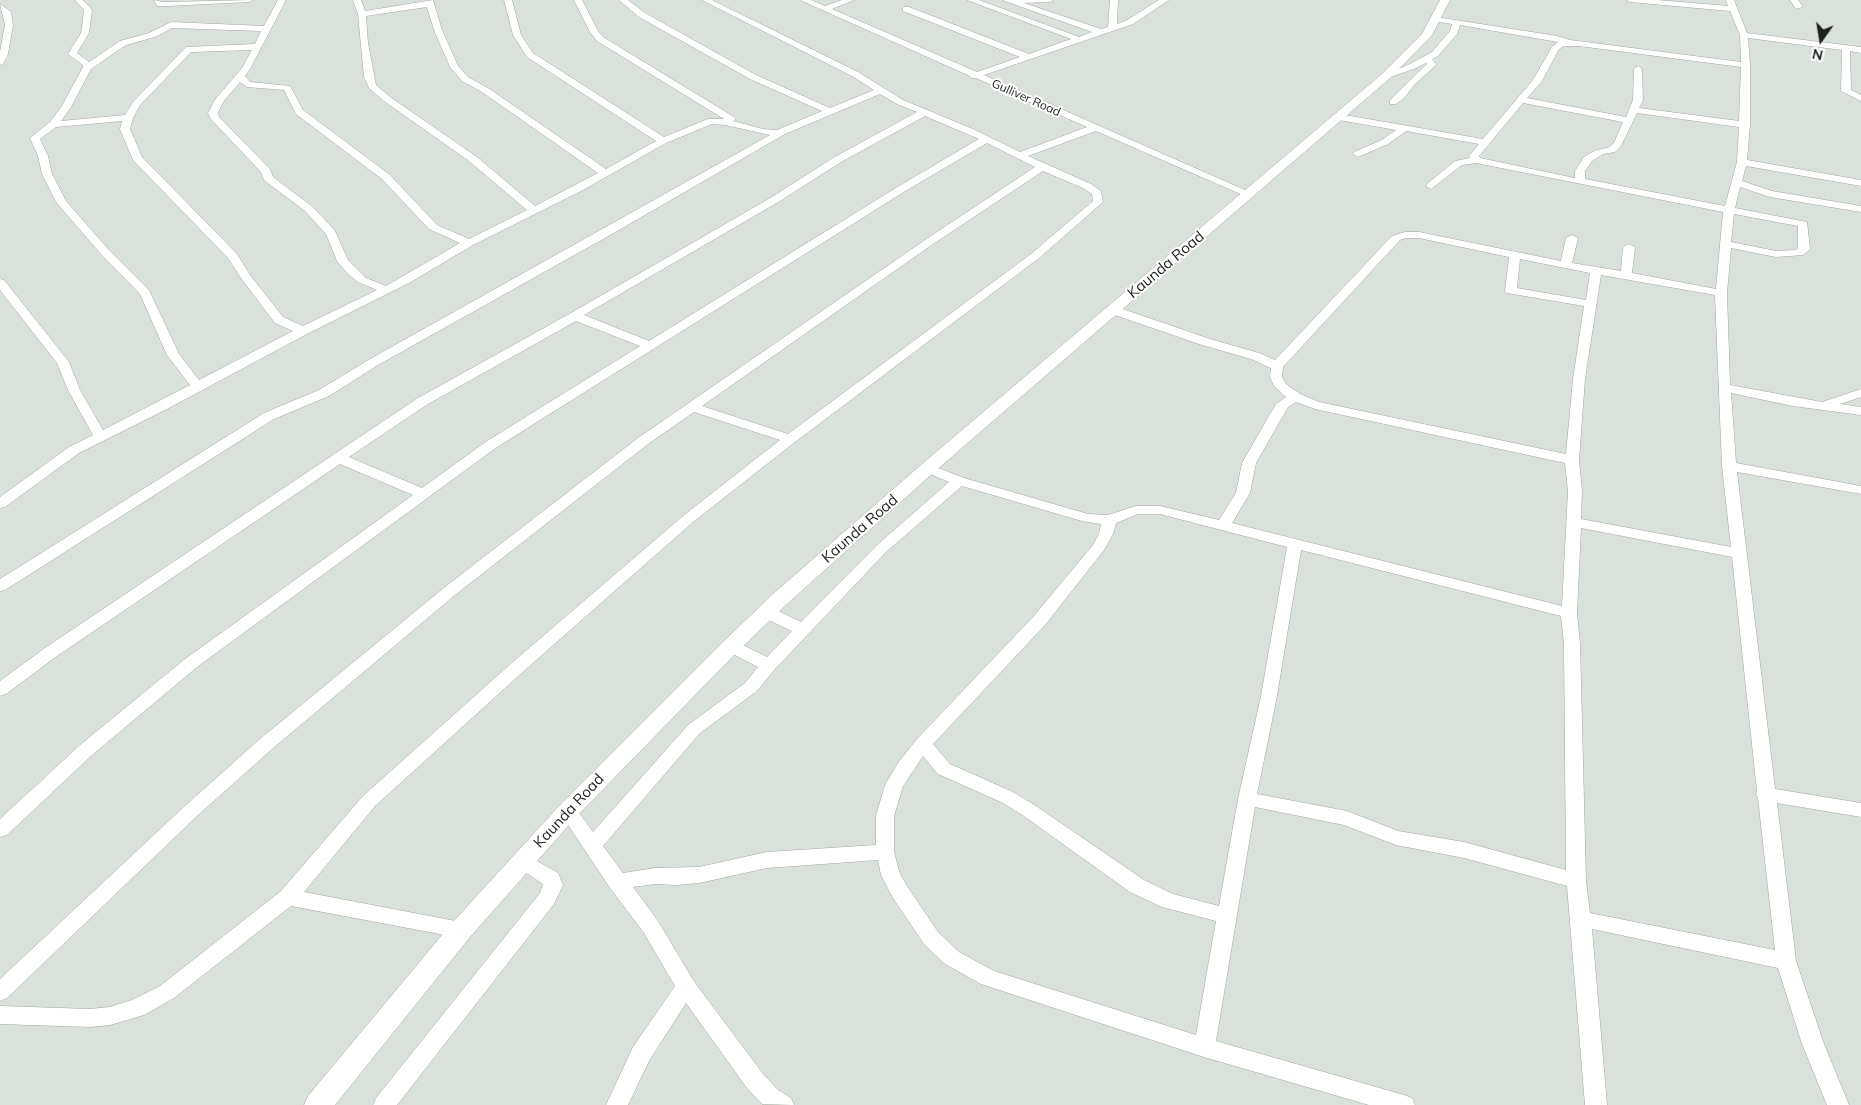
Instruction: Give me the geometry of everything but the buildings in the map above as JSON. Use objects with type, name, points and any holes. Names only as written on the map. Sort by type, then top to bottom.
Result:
[{"type":"main road","name":"Kaunda Road","points":[[318,1105],[461,930],[523,861],[568,811],[731,646],[766,612],[928,468],[1338,117],[1387,76],[1417,57],[1445,0]]},
{"type":"street","points":[[79,0],[88,10],[87,20],[85,33],[72,54],[87,64],[87,67]]},
{"type":"street","points":[[158,0],[159,3],[164,4],[249,0]]},
{"type":"street","points":[[282,0],[246,69],[219,101],[213,113],[215,118],[266,171],[268,178],[309,209],[330,233],[343,261],[352,272],[362,280],[387,290]]},
{"type":"street","points":[[357,0],[362,14],[364,43],[372,86],[387,99],[473,159],[534,210]]},
{"type":"street","points":[[508,0],[517,35],[530,55],[662,141]]},
{"type":"street","points":[[578,0],[594,32],[610,46],[717,112],[751,129]]},
{"type":"street","points":[[623,0],[642,15],[718,55],[753,77],[829,111]]},
{"type":"street","points":[[0,1015],[90,1018],[110,1016],[137,1008],[167,992],[228,946],[288,896],[369,802],[435,740],[688,519],[790,439],[1028,262],[1098,202],[1097,193],[1093,189],[1042,167],[987,139],[900,102],[855,74],[706,0]]},
{"type":"street","name":"Gulliver Road","points":[[804,0],[974,76],[1249,194]]},
{"type":"street","points":[[824,9],[850,0]]},
{"type":"street","points":[[971,0],[1078,39]]},
{"type":"street","points":[[1008,1],[1050,0]]},
{"type":"street","points":[[1112,29],[1114,0]]},
{"type":"street","points":[[974,76],[1112,29],[1136,19],[1165,0]]},
{"type":"street","points":[[1630,0],[1732,5],[1744,35],[1746,66],[1742,162],[1728,209],[1721,294],[1729,466],[1786,960],[1813,1044],[1838,1105]]},
{"type":"street","points":[[1008,1],[1100,32]]},
{"type":"street","points":[[362,14],[430,2],[438,30],[454,67],[464,79],[484,90],[605,173]]},
{"type":"street","points":[[0,6],[7,12],[9,25],[4,54],[0,62]]},
{"type":"street","points":[[906,9],[1028,57]]},
{"type":"street","points":[[1436,19],[1455,27],[1552,38],[1567,42],[1746,66]]},
{"type":"street","points":[[197,386],[174,355],[145,292],[104,251],[61,202],[47,174],[43,156],[35,138],[53,124],[66,108],[87,67],[123,43],[152,35],[171,25],[266,29]]},
{"type":"street","points":[[1426,36],[1455,27]]},
{"type":"street","points":[[1417,57],[1435,54],[1455,27]]},
{"type":"street","points":[[1744,35],[1861,50]]},
{"type":"street","points":[[1426,36],[1446,41]]},
{"type":"street","points":[[1476,160],[1474,156],[1484,142],[1543,74],[1556,47],[1567,42]]},
{"type":"street","points":[[256,47],[189,48],[146,93],[128,118],[125,129],[137,158],[233,256],[245,276],[279,320],[303,331]]},
{"type":"street","points":[[1846,48],[1846,91],[1861,98]]},
{"type":"street","points":[[1393,102],[1432,64],[1417,57]]},
{"type":"street","points":[[1580,182],[1580,171],[1584,164],[1600,152],[1615,148],[1638,100],[1638,69]]},
{"type":"street","points":[[1387,76],[1413,81]]},
{"type":"street","points":[[240,77],[247,84],[286,88],[299,112],[386,177],[433,227],[438,231],[469,243]]},
{"type":"street","points":[[0,586],[269,416],[324,393],[374,362],[600,237],[786,130],[881,90]]},
{"type":"street","points":[[1521,100],[1628,120]]},
{"type":"street","points":[[1632,110],[1745,125]]},
{"type":"street","points":[[0,690],[51,652],[423,401],[575,316],[776,199],[837,160],[925,112]]},
{"type":"street","points":[[1338,117],[1484,142]]},
{"type":"street","points":[[53,124],[128,118]]},
{"type":"street","points":[[0,504],[56,461],[100,436],[162,406],[303,331],[387,290],[469,243],[605,173],[662,141],[704,122],[711,121],[725,122],[768,133],[786,130]]},
{"type":"street","points":[[1021,155],[1094,128]]},
{"type":"street","points":[[1358,154],[1385,142],[1403,128]]},
{"type":"street","points":[[0,830],[86,750],[191,663],[492,444],[903,188],[987,139]]},
{"type":"street","points":[[1431,186],[1460,163],[1476,160],[1580,182],[1803,224],[1804,249],[1799,253],[1776,254],[1726,244]]},
{"type":"street","points":[[1742,162],[1861,183]]},
{"type":"street","points":[[0,992],[185,817],[266,744],[342,682],[400,631],[511,543],[602,471],[692,407],[929,242],[1042,167]]},
{"type":"street","points":[[1736,182],[1770,194],[1861,209]]},
{"type":"street","points":[[1572,460],[1414,425],[1335,410],[1295,397],[1280,386],[1276,376],[1277,366],[1396,238],[1405,235],[1419,235],[1515,256],[1721,294]]},
{"type":"street","points":[[1566,265],[1572,238]]},
{"type":"street","points":[[1626,276],[1629,247]]},
{"type":"street","points":[[1515,256],[1510,291],[1591,304]]},
{"type":"street","points":[[1596,271],[1579,379],[1572,460],[1575,491],[1569,613],[1572,644],[1576,881],[1581,918],[1596,1105]]},
{"type":"street","points":[[0,282],[63,362],[74,390],[100,436]]},
{"type":"street","points":[[1113,310],[1206,342],[1255,356],[1277,366]]},
{"type":"street","points":[[575,316],[651,346]]},
{"type":"street","points":[[1724,388],[1818,406],[1861,411]]},
{"type":"street","points":[[1818,406],[1836,403],[1861,393]]},
{"type":"street","points":[[1223,526],[1243,492],[1250,463],[1268,428],[1283,404],[1295,397]]},
{"type":"street","points":[[692,407],[790,439]]},
{"type":"street","points":[[338,458],[424,494]]},
{"type":"street","points":[[1729,466],[1861,490]]},
{"type":"street","points":[[928,468],[958,481],[999,491],[1087,518],[1109,520],[1136,510],[1160,510],[1569,613]]},
{"type":"street","points":[[592,846],[694,729],[750,687],[802,630],[881,549],[958,481]]},
{"type":"street","points":[[1109,520],[1106,534],[1099,548],[1039,621],[923,744],[904,768],[894,785],[885,816],[885,852],[891,875],[900,892],[931,938],[952,958],[988,978],[1204,1046],[1404,1105]]},
{"type":"street","points":[[1574,522],[1738,553]]},
{"type":"street","points":[[1204,1046],[1247,799],[1270,696],[1295,544]]},
{"type":"street","points":[[766,612],[802,630]]},
{"type":"street","points":[[731,646],[769,665]]},
{"type":"street","points":[[923,744],[944,769],[1007,797],[1027,809],[1137,886],[1169,901],[1227,916]]},
{"type":"street","points":[[1766,794],[1861,810]]},
{"type":"street","points":[[1247,799],[1347,818],[1396,838],[1464,850],[1576,881]]},
{"type":"street","points":[[568,811],[651,927],[686,986],[755,1081],[770,1096],[783,1105]]},
{"type":"street","points":[[617,882],[655,876],[678,877],[699,875],[767,860],[885,852]]},
{"type":"street","points":[[384,1105],[547,898],[553,885],[551,879],[523,861]]},
{"type":"street","points":[[288,896],[461,930]]},
{"type":"street","points":[[1581,918],[1786,960]]},
{"type":"street","points":[[618,1105],[641,1054],[686,986]]}]
